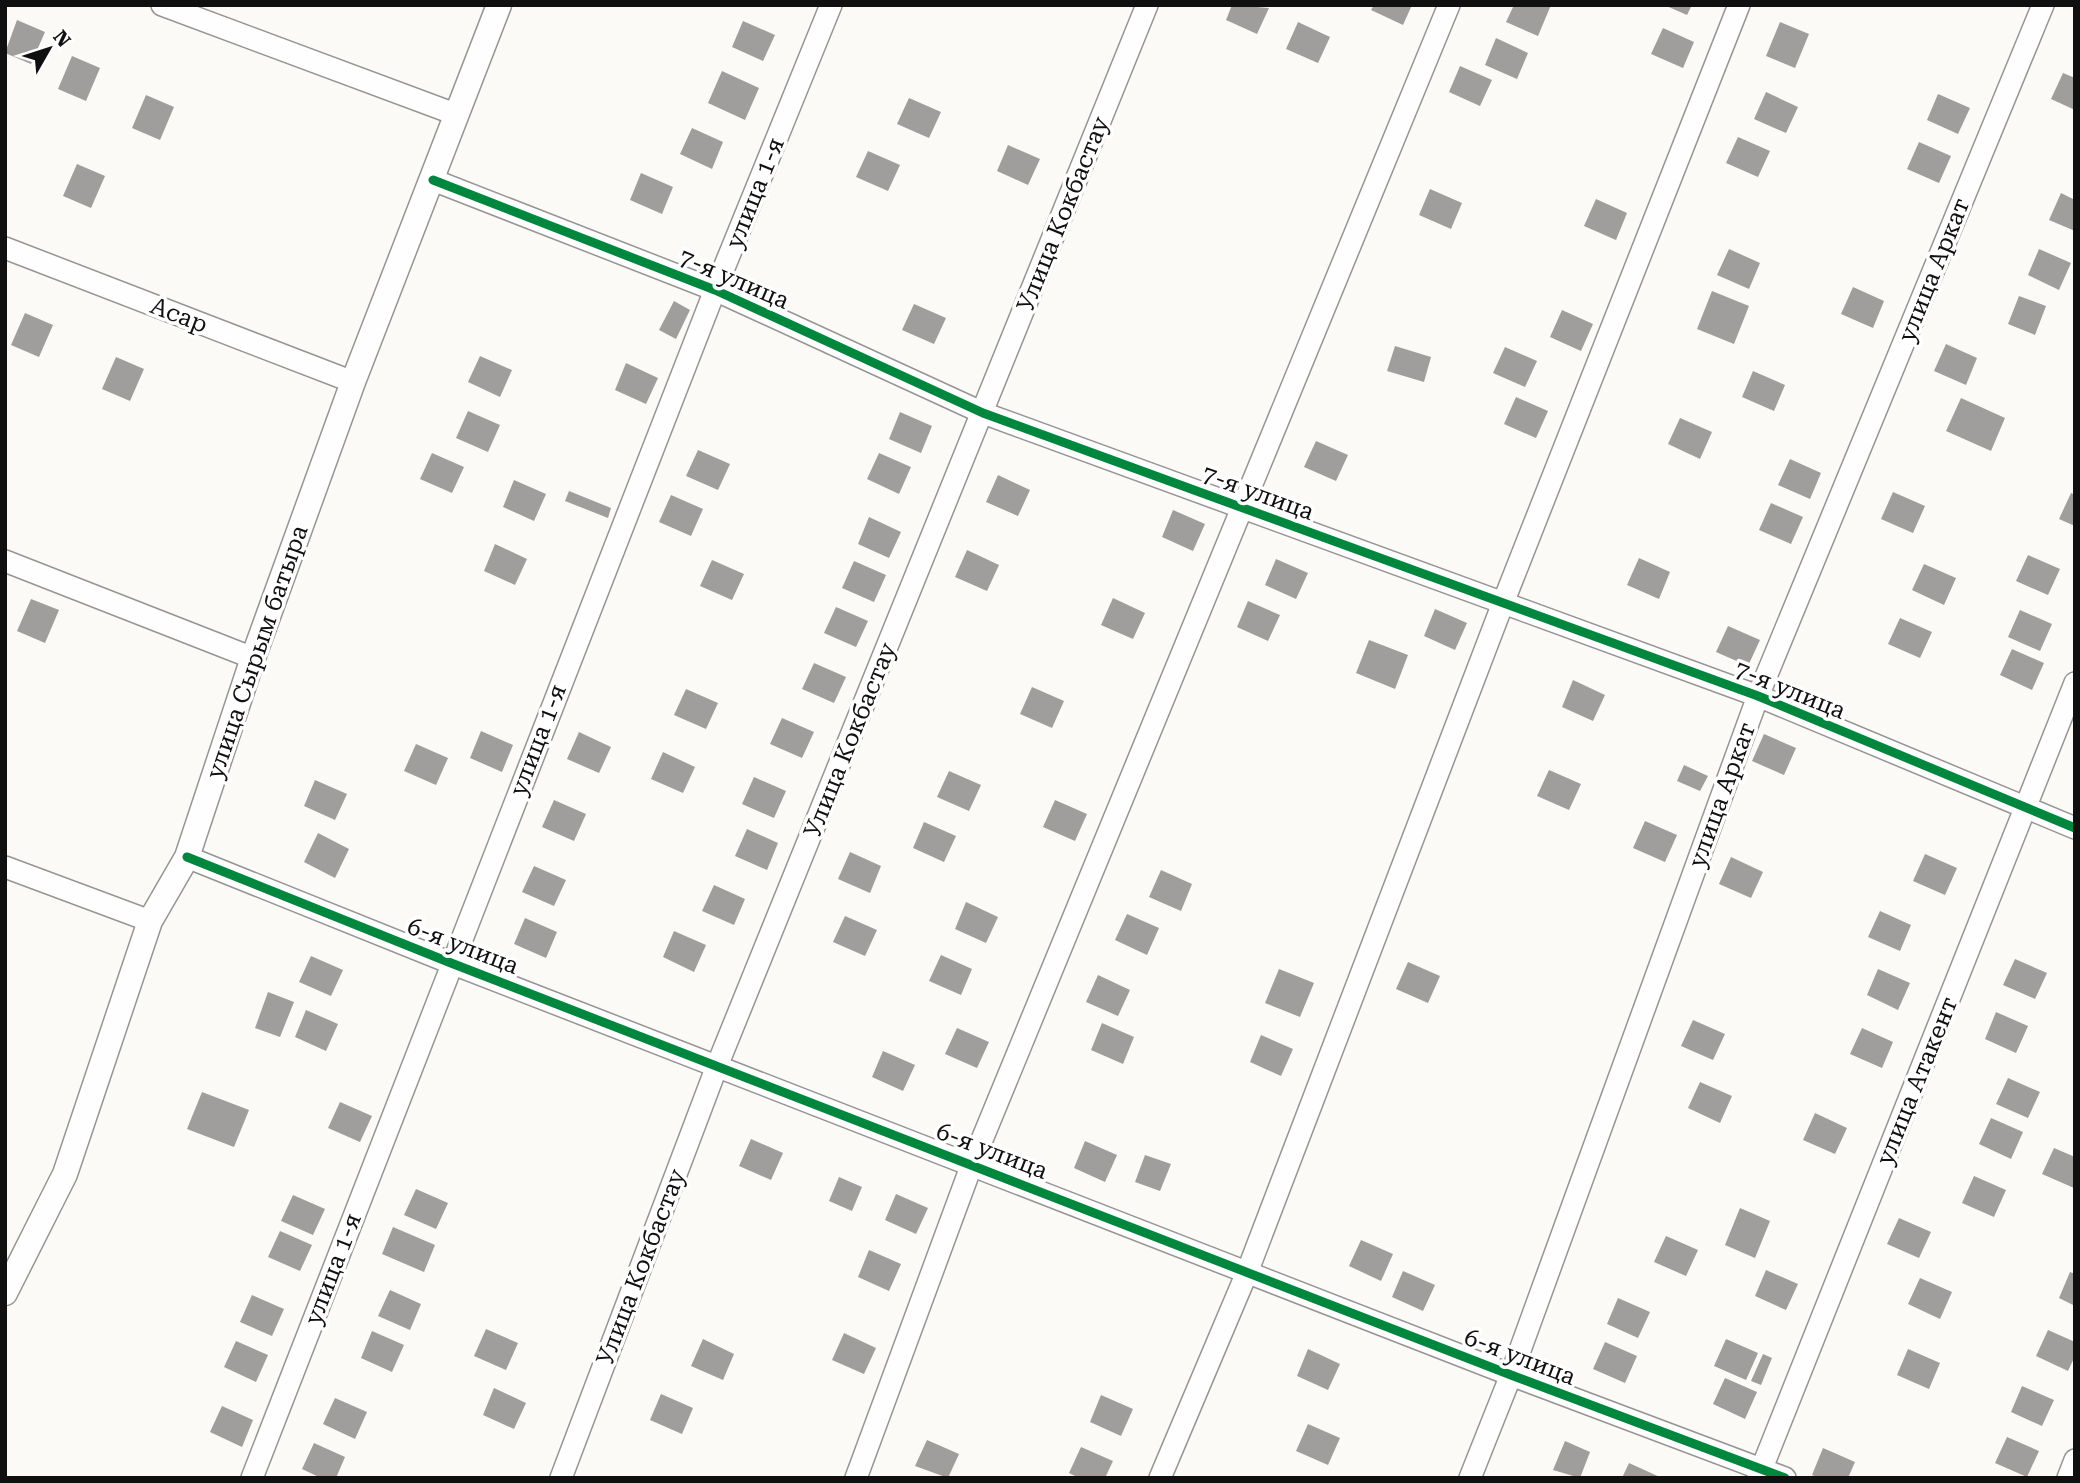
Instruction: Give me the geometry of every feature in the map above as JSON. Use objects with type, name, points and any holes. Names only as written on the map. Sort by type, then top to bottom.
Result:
[{"type":"street","points":[[162,5],[455,114]]},
{"type":"street","name":"улица Сырым батыра","points":[[5,1293],[65,1174],[150,921],[187,856],[253,658],[353,382],[499,5]]},
{"type":"street","name":"улица 1-я","points":[[252,1478],[715,290],[831,5]]},
{"type":"street","name":"Улица Кокбастау","points":[[561,1478],[717,1066],[1147,5]]},
{"type":"street","points":[[856,1478],[972,1164],[1449,5]]},
{"type":"street","points":[[1160,1478],[1248,1270],[1503,603],[1739,5]]},
{"type":"street","name":"улица Аркат","points":[[1470,1478],[1511,1375],[1758,696],[2043,5]]},
{"type":"street","name":"7-я улица","points":[[433,180],[715,290],[983,413],[1758,696],[2075,828]]},
{"type":"street","name":"Асар","points":[[5,248],[353,382]]},
{"type":"street","points":[[5,561],[253,658]]},
{"type":"street","name":"улица Атакент","points":[[1760,1473],[2075,683]]},
{"type":"street","name":"6-я улица","points":[[187,856],[451,963],[1248,1270],[1760,1473],[1785,1478]]},
{"type":"street","points":[[5,867],[150,921]]},
{"type":"street","points":[[2068,1478],[2075,1460]]},
{"type":"building","points":[[1232,5],[1269,8],[1257,34],[1226,20]]},
{"type":"building","points":[[1374,5],[1412,5],[1403,25],[1371,10]]},
{"type":"building","points":[[1514,5],[1551,5],[1538,36],[1506,22]]},
{"type":"building","points":[[1664,5],[1692,5],[1687,15]]},
{"type":"building","points":[[17,20],[45,32],[31,64],[5,53]]},
{"type":"building","points":[[743,21],[775,35],[763,61],[732,47]]},
{"type":"building","points":[[1298,22],[1330,37],[1318,63],[1286,49]]},
{"type":"building","points":[[1780,22],[1809,34],[1795,68],[1766,56]]},
{"type":"building","points":[[1663,28],[1694,42],[1683,68],[1651,54]]},
{"type":"building","points":[[1496,38],[1528,53],[1517,79],[1485,65]]},
{"type":"building","points":[[72,56],[100,68],[86,101],[58,89]]},
{"type":"building","points":[[1460,66],[1492,80],[1480,106],[1449,92]]},
{"type":"building","points":[[722,71],[759,88],[745,120],[708,103]]},
{"type":"building","points":[[2063,73],[2075,78],[2075,110],[2051,99]]},
{"type":"building","points":[[1766,92],[1798,107],[1786,133],[1754,119]]},
{"type":"building","points":[[1938,94],[1970,108],[1958,134],[1927,120]]},
{"type":"building","points":[[146,95],[174,107],[160,140],[132,128]]},
{"type":"building","points":[[909,98],[941,112],[929,138],[897,124]]},
{"type":"building","points":[[692,128],[723,142],[712,169],[680,154]]},
{"type":"building","points":[[1738,137],[1770,151],[1758,177],[1726,163]]},
{"type":"building","points":[[1919,142],[1951,156],[1939,183],[1907,169]]},
{"type":"building","points":[[1008,145],[1040,159],[1028,185],[997,171]]},
{"type":"building","points":[[868,151],[900,165],[888,191],[856,177]]},
{"type":"building","points":[[77,164],[105,176],[91,208],[63,196]]},
{"type":"building","points":[[641,173],[673,187],[662,214],[630,200]]},
{"type":"building","points":[[1430,189],[1462,203],[1451,229],[1419,215]]},
{"type":"building","points":[[2061,193],[2075,200],[2075,231],[2049,220]]},
{"type":"building","points":[[1596,199],[1627,213],[1616,240],[1584,226]]},
{"type":"building","points":[[1729,249],[1760,263],[1749,289],[1717,275]]},
{"type":"building","points":[[2039,249],[2071,263],[2059,290],[2028,275]]},
{"type":"building","points":[[1853,287],[1884,301],[1873,328],[1841,314]]},
{"type":"building","points":[[1712,291],[1749,306],[1734,344],[1697,329]]},
{"type":"building","points":[[2019,296],[2046,306],[2035,335],[2008,324]]},
{"type":"building","points":[[674,301],[690,310],[676,339],[659,330]]},
{"type":"building","points":[[914,304],[946,318],[934,344],[902,330]]},
{"type":"building","points":[[1562,310],[1593,324],[1581,351],[1550,337]]},
{"type":"building","points":[[25,313],[53,325],[39,357],[11,345]]},
{"type":"building","points":[[1946,344],[1977,358],[1966,385],[1934,371]]},
{"type":"building","points":[[1395,346],[1431,357],[1424,382],[1387,371]]},
{"type":"building","points":[[1505,347],[1537,361],[1525,387],[1493,373]]},
{"type":"building","points":[[480,356],[512,370],[500,397],[468,382]]},
{"type":"building","points":[[116,357],[144,369],[130,401],[102,389]]},
{"type":"building","points":[[626,363],[658,378],[646,404],[615,390]]},
{"type":"building","points":[[1753,371],[1785,385],[1774,411],[1742,397]]},
{"type":"building","points":[[1516,397],[1548,411],[1536,438],[1504,424]]},
{"type":"building","points":[[1961,398],[2005,418],[1991,451],[1946,431]]},
{"type":"building","points":[[468,411],[500,425],[488,452],[456,438]]},
{"type":"building","points":[[900,412],[932,426],[921,453],[889,439]]},
{"type":"building","points":[[1680,418],[1712,432],[1700,459],[1668,444]]},
{"type":"building","points":[[1316,441],[1348,455],[1336,481],[1304,467]]},
{"type":"building","points":[[698,450],[730,464],[718,490],[686,476]]},
{"type":"building","points":[[432,453],[464,467],[452,493],[420,479]]},
{"type":"building","points":[[879,453],[911,467],[899,494],[867,479]]},
{"type":"building","points":[[1790,459],[1821,473],[1810,499],[1778,485]]},
{"type":"building","points":[[998,475],[1030,490],[1018,516],[986,502]]},
{"type":"building","points":[[514,480],[546,494],[534,521],[503,507]]},
{"type":"building","points":[[569,491],[611,508],[608,518],[565,501]]},
{"type":"building","points":[[1893,492],[1925,506],[1913,533],[1881,519]]},
{"type":"building","points":[[2071,493],[2075,495],[2075,526],[2059,519]]},
{"type":"building","points":[[671,495],[703,509],[691,536],[659,522]]},
{"type":"building","points":[[1771,503],[1803,517],[1791,544],[1759,530]]},
{"type":"building","points":[[1173,510],[1205,524],[1193,551],[1162,537]]},
{"type":"building","points":[[869,517],[901,532],[889,558],[858,544]]},
{"type":"building","points":[[495,544],[527,559],[515,585],[484,571]]},
{"type":"building","points":[[967,550],[999,565],[987,591],[955,577]]},
{"type":"building","points":[[2028,555],[2060,569],[2048,595],[2016,581]]},
{"type":"building","points":[[1639,558],[1670,572],[1659,599],[1627,585]]},
{"type":"building","points":[[1276,559],[1308,573],[1296,599],[1265,585]]},
{"type":"building","points":[[712,560],[744,574],[732,600],[700,586]]},
{"type":"building","points":[[854,561],[886,575],[874,602],[842,588]]},
{"type":"building","points":[[1924,564],[1956,578],[1944,605],[1912,590]]},
{"type":"building","points":[[1113,598],[1145,613],[1133,639],[1101,625]]},
{"type":"building","points":[[31,599],[59,610],[45,643],[17,631]]},
{"type":"building","points":[[1248,601],[1280,615],[1268,641],[1237,627]]},
{"type":"building","points":[[836,607],[868,621],[856,647],[824,633]]},
{"type":"building","points":[[1435,609],[1467,623],[1455,650],[1424,636]]},
{"type":"building","points":[[2020,610],[2052,624],[2040,651],[2008,637]]},
{"type":"building","points":[[1900,618],[1932,632],[1920,658],[1888,644]]},
{"type":"building","points":[[1728,626],[1760,640],[1748,666],[1716,652]]},
{"type":"building","points":[[1369,640],[1408,655],[1395,689],[1356,673]]},
{"type":"building","points":[[2012,649],[2044,663],[2032,690],[2000,675]]},
{"type":"building","points":[[814,663],[846,677],[834,703],[802,689]]},
{"type":"building","points":[[1573,680],[1605,695],[1593,721],[1562,707]]},
{"type":"building","points":[[1032,687],[1064,701],[1052,728],[1020,714]]},
{"type":"building","points":[[686,689],[718,703],[706,729],[674,715]]},
{"type":"building","points":[[782,718],[814,732],[802,758],[770,744]]},
{"type":"building","points":[[481,731],[513,745],[502,772],[470,758]]},
{"type":"building","points":[[579,732],[611,747],[599,773],[567,759]]},
{"type":"building","points":[[1764,734],[1796,748],[1784,775],[1752,761]]},
{"type":"building","points":[[416,744],[448,758],[436,785],[404,771]]},
{"type":"building","points":[[663,752],[695,767],[683,793],[651,779]]},
{"type":"building","points":[[1684,765],[1708,776],[1700,791],[1677,781]]},
{"type":"building","points":[[1549,770],[1581,784],[1569,810],[1537,796]]},
{"type":"building","points":[[949,771],[981,785],[969,811],[937,797]]},
{"type":"building","points":[[754,777],[786,791],[774,818],[742,804]]},
{"type":"building","points":[[315,780],[347,794],[335,820],[304,806]]},
{"type":"building","points":[[554,800],[586,814],[574,841],[542,827]]},
{"type":"building","points":[[1055,800],[1087,814],[1075,841],[1043,827]]},
{"type":"building","points":[[1645,821],[1677,835],[1665,862],[1633,848]]},
{"type":"building","points":[[924,822],[956,836],[944,862],[913,848]]},
{"type":"building","points":[[747,829],[778,843],[767,870],[735,856]]},
{"type":"building","points":[[318,833],[349,849],[335,878],[304,862]]},
{"type":"building","points":[[850,852],[881,866],[870,893],[838,879]]},
{"type":"building","points":[[1925,854],[1957,868],[1945,895],[1913,881]]},
{"type":"building","points":[[1731,857],[1763,872],[1751,898],[1719,884]]},
{"type":"building","points":[[534,866],[566,880],[554,906],[522,892]]},
{"type":"building","points":[[1161,870],[1192,884],[1181,911],[1149,897]]},
{"type":"building","points":[[714,885],[745,899],[734,925],[702,911]]},
{"type":"building","points":[[966,902],[998,917],[986,943],[955,929]]},
{"type":"building","points":[[1880,911],[1911,925],[1900,951],[1868,937]]},
{"type":"building","points":[[1127,914],[1159,928],[1147,955],[1115,940]]},
{"type":"building","points":[[845,916],[877,930],[865,956],[833,942]]},
{"type":"building","points":[[525,918],[557,932],[546,958],[514,944]]},
{"type":"building","points":[[674,931],[706,945],[694,972],[663,957]]},
{"type":"building","points":[[941,955],[972,969],[961,995],[929,981]]},
{"type":"building","points":[[311,956],[343,970],[331,996],[299,982]]},
{"type":"building","points":[[2015,959],[2047,973],[2035,999],[2003,985]]},
{"type":"building","points":[[1408,962],[1440,976],[1428,1003],[1396,989]]},
{"type":"building","points":[[1279,969],[1314,983],[1300,1017],[1265,1003]]},
{"type":"building","points":[[1878,969],[1910,983],[1898,1010],[1867,995]]},
{"type":"building","points":[[1098,975],[1130,990],[1118,1016],[1086,1002]]},
{"type":"building","points":[[268,992],[294,1002],[280,1037],[255,1028]]},
{"type":"building","points":[[306,1010],[338,1024],[326,1051],[295,1037]]},
{"type":"building","points":[[1996,1012],[2028,1026],[2016,1053],[1985,1039]]},
{"type":"building","points":[[1693,1020],[1725,1034],[1713,1060],[1681,1046]]},
{"type":"building","points":[[1102,1023],[1134,1037],[1123,1064],[1091,1050]]},
{"type":"building","points":[[957,1028],[989,1042],[977,1068],[945,1054]]},
{"type":"building","points":[[1862,1028],[1893,1042],[1882,1068],[1850,1054]]},
{"type":"building","points":[[1261,1035],[1293,1049],[1281,1076],[1250,1062]]},
{"type":"building","points":[[883,1051],[915,1065],[903,1091],[872,1077]]},
{"type":"building","points":[[2008,1078],[2040,1092],[2028,1118],[1996,1104]]},
{"type":"building","points":[[1700,1082],[1732,1096],[1720,1123],[1688,1108]]},
{"type":"building","points":[[202,1092],[249,1110],[234,1147],[187,1129]]},
{"type":"building","points":[[340,1102],[372,1116],[360,1142],[328,1128]]},
{"type":"building","points":[[1815,1113],[1847,1128],[1835,1154],[1803,1140]]},
{"type":"building","points":[[1991,1118],[2023,1132],[2011,1159],[1979,1144]]},
{"type":"building","points":[[751,1139],[783,1153],[771,1180],[739,1166]]},
{"type":"building","points":[[1085,1141],[1117,1155],[1105,1182],[1074,1168]]},
{"type":"building","points":[[2054,1148],[2075,1157],[2074,1188],[2042,1174]]},
{"type":"building","points":[[1145,1155],[1171,1164],[1160,1191],[1135,1182]]},
{"type":"building","points":[[1974,1176],[2006,1190],[1994,1217],[1962,1203]]},
{"type":"building","points":[[839,1177],[862,1187],[852,1211],[829,1201]]},
{"type":"building","points":[[416,1189],[448,1203],[436,1229],[404,1215]]},
{"type":"building","points":[[896,1194],[928,1208],[916,1234],[885,1220]]},
{"type":"building","points":[[293,1195],[325,1209],[313,1235],[281,1221]]},
{"type":"building","points":[[1740,1208],[1770,1221],[1755,1258],[1725,1245]]},
{"type":"building","points":[[1899,1218],[1931,1232],[1919,1258],[1887,1244]]},
{"type":"building","points":[[393,1227],[435,1245],[424,1272],[382,1254]]},
{"type":"building","points":[[280,1231],[312,1245],[300,1271],[268,1257]]},
{"type":"building","points":[[1666,1236],[1698,1250],[1686,1276],[1654,1262]]},
{"type":"building","points":[[1361,1240],[1393,1254],[1381,1281],[1349,1266]]},
{"type":"building","points":[[869,1250],[901,1264],[889,1291],[858,1277]]},
{"type":"building","points":[[1766,1270],[1798,1284],[1786,1310],[1755,1296]]},
{"type":"building","points":[[1403,1271],[1435,1285],[1423,1311],[1392,1297]]},
{"type":"building","points":[[2070,1272],[2075,1274],[2075,1306],[2059,1298]]},
{"type":"building","points":[[1920,1278],[1952,1292],[1940,1319],[1908,1304]]},
{"type":"building","points":[[390,1290],[421,1304],[410,1330],[378,1316]]},
{"type":"building","points":[[252,1295],[284,1309],[272,1336],[240,1322]]},
{"type":"building","points":[[1618,1298],[1650,1312],[1638,1338],[1607,1324]]},
{"type":"building","points":[[486,1329],[518,1343],[506,1370],[474,1356]]},
{"type":"building","points":[[2048,1330],[2075,1342],[2075,1356],[2068,1371],[2036,1356]]},
{"type":"building","points":[[372,1331],[404,1345],[392,1372],[361,1358]]},
{"type":"building","points":[[844,1333],[876,1348],[864,1374],[832,1360]]},
{"type":"building","points":[[703,1339],[734,1354],[723,1380],[691,1366]]},
{"type":"building","points":[[1726,1339],[1758,1353],[1746,1380],[1714,1366]]},
{"type":"building","points":[[236,1341],[268,1355],[256,1382],[224,1367]]},
{"type":"building","points":[[1605,1342],[1637,1356],[1625,1383],[1593,1369]]},
{"type":"building","points":[[1308,1349],[1340,1364],[1328,1390],[1297,1376]]},
{"type":"building","points":[[1908,1349],[1940,1363],[1929,1389],[1897,1375]]},
{"type":"building","points":[[1763,1354],[1772,1358],[1761,1385],[1751,1381]]},
{"type":"building","points":[[1725,1378],[1757,1392],[1745,1419],[1713,1404]]},
{"type":"building","points":[[2022,1386],[2054,1400],[2042,1426],[2011,1412]]},
{"type":"building","points":[[494,1388],[526,1403],[514,1429],[483,1415]]},
{"type":"building","points":[[661,1394],[693,1408],[682,1434],[650,1420]]},
{"type":"building","points":[[1101,1395],[1133,1409],[1121,1436],[1090,1422]]},
{"type":"building","points":[[335,1398],[367,1412],[355,1439],[323,1424]]},
{"type":"building","points":[[222,1406],[253,1420],[242,1447],[210,1432]]},
{"type":"building","points":[[1308,1424],[1340,1438],[1328,1465],[1296,1451]]},
{"type":"building","points":[[2007,1437],[2039,1451],[2027,1477],[1995,1463]]},
{"type":"building","points":[[927,1440],[959,1454],[948,1478],[915,1466]]},
{"type":"building","points":[[1565,1441],[1590,1452],[1580,1478],[1553,1470]]},
{"type":"building","points":[[314,1443],[345,1457],[336,1478],[321,1478],[302,1469]]},
{"type":"building","points":[[1081,1447],[1113,1461],[1105,1478],[1079,1478],[1069,1473]]},
{"type":"building","points":[[1823,1448],[1855,1462],[1848,1478],[1819,1478],[1812,1475]]},
{"type":"building","points":[[1629,1463],[1662,1478],[1622,1478]]},
{"type":"cycle path","points":[[433,180],[715,290],[983,413],[1758,696],[2075,828]]},
{"type":"cycle path","points":[[187,857],[451,963],[1511,1375],[1785,1478]]}]
